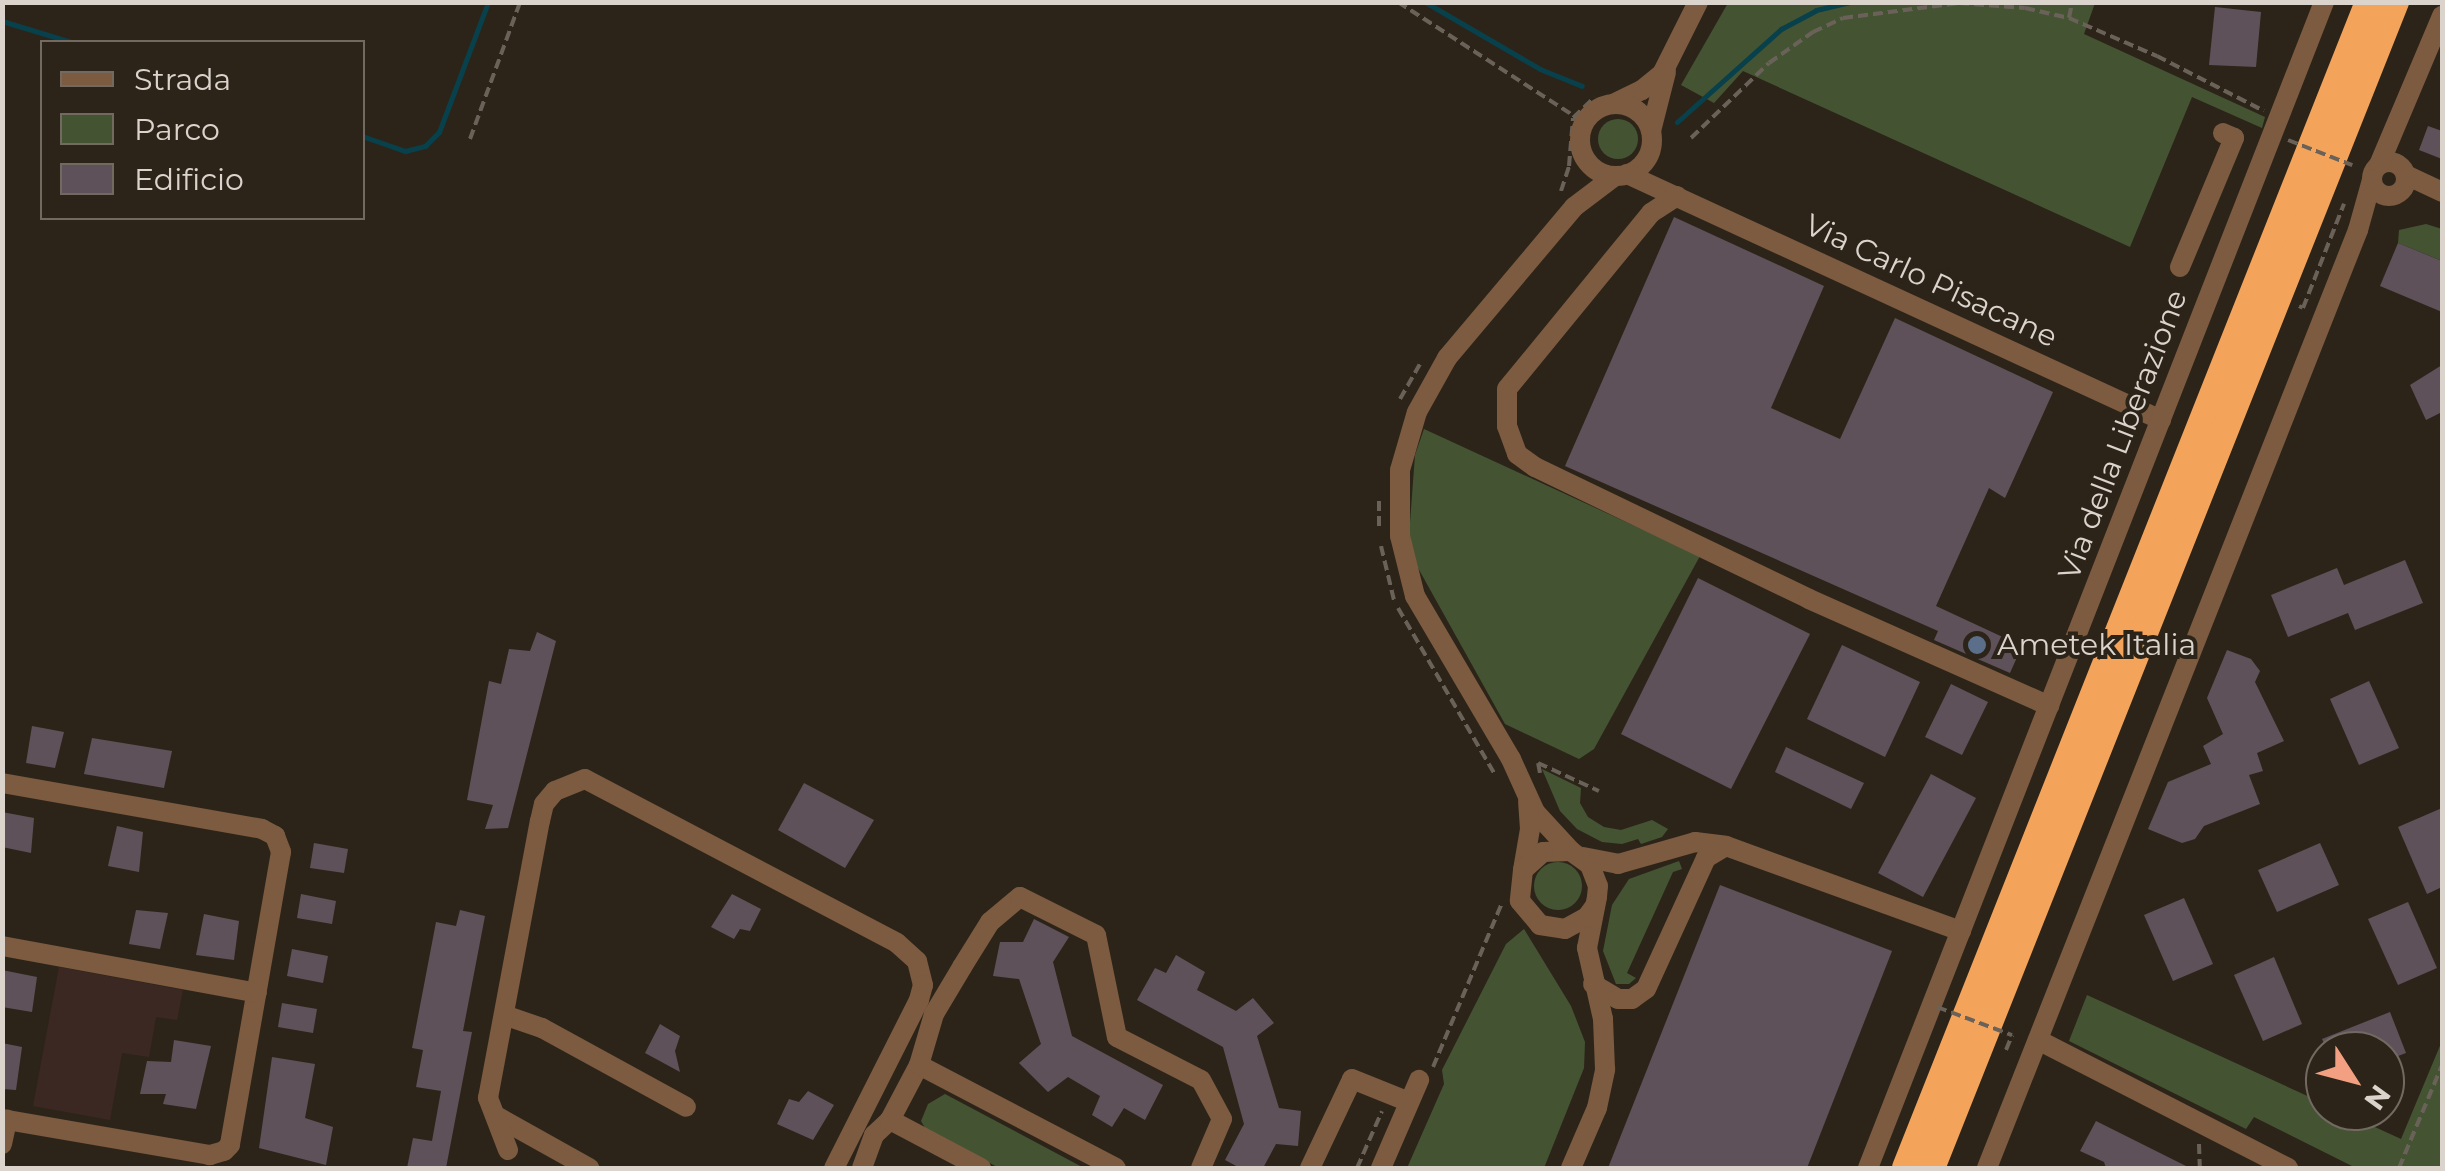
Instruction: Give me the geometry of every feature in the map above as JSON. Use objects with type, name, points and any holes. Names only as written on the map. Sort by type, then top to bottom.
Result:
[{"type":"highway","points":[[1906,1168],[2369,2]]},
{"type":"highway","points":[[1933,1168],[2395,2]]},
{"type":"highway","points":[[1888,1168],[1951,1021],[2010,905]]},
{"type":"street","points":[[1571,1168],[1597,1108],[1605,1069],[1603,1020],[1587,948],[1596,902],[1596,875],[1544,826],[1534,786],[1416,596],[1400,536],[1400,470],[1417,412],[1447,358],[1574,207],[1646,160],[1670,61],[1698,2]]},
{"type":"street","name":"Via della Liberazione","points":[[1868,1168],[2324,2]]},
{"type":"street","points":[[1987,1168],[2358,230],[2392,179],[2398,129],[2442,16]]},
{"type":"street","points":[[1574,207],[1585,123],[1642,90],[1670,61]]},
{"type":"street","points":[[1611,105],[1640,114],[1651,140],[1655,169],[1676,196],[1651,213],[1507,389],[1507,426],[1517,454],[1535,467],[1809,599],[2049,706]]},
{"type":"street","points":[[2180,266],[2234,138],[2223,133]]},
{"type":"street","points":[[1583,154],[1596,170],[1621,175]]},
{"type":"street","points":[[2219,174],[2252,188]]},
{"type":"street","name":"Via Carlo Pisacane","points":[[1621,175],[1676,196],[2160,420]]},
{"type":"street","points":[[2392,179],[2434,190]]},
{"type":"street","points":[[504,1159],[496,1116],[488,1098],[544,804],[570,783],[585,779],[602,784],[898,942],[916,961],[923,984],[919,1000],[834,1168]]},
{"type":"street","points":[[2,783],[262,829],[275,836],[281,852],[230,1145],[224,1151],[210,1154],[4,1119],[2,1144]]},
{"type":"street","points":[[1534,786],[1520,901],[1540,925],[1568,945],[1592,978],[1618,999],[1632,999],[1646,989],[1694,882],[1711,852],[1726,846]]},
{"type":"street","points":[[1540,925],[1565,929],[1577,924],[1615,874],[1632,863],[1695,842],[1726,846],[1961,931]]},
{"type":"street","points":[[1679,847],[1694,858],[1694,882]]},
{"type":"street","points":[[1523,870],[1544,852],[1632,863]]},
{"type":"street","points":[[862,1168],[874,1135],[890,1120],[919,1065],[929,1027],[962,967],[990,922],[1020,897],[1096,935],[1118,1037],[1202,1080],[1222,1119],[1201,1168]]},
{"type":"street","points":[[2,946],[257,993]]},
{"type":"street","points":[[504,1015],[542,1028],[686,1107]]},
{"type":"street","points":[[2038,1040],[2288,1168]]},
{"type":"street","points":[[919,1065],[1116,1168]]},
{"type":"street","points":[[1381,1168],[1426,1073]]},
{"type":"street","points":[[1310,1168],[1352,1079],[1410,1102]]},
{"type":"street","points":[[496,1116],[539,1139],[563,1159],[589,1168]]},
{"type":"street","points":[[890,1120],[981,1168]]},
{"type":"street","points":[[504,1159],[516,1143],[539,1139]]},
{"type":"path","points":[[470,139],[520,2]]},
{"type":"path","points":[[1398,2],[1585,123]]},
{"type":"path","points":[[2069,18],[2072,2]]},
{"type":"path","points":[[1691,138],[1769,63],[1843,18],[1959,3],[2024,8],[2069,18],[2157,56],[2279,118]]},
{"type":"path","points":[[2288,140],[2352,165]]},
{"type":"path","points":[[1534,786],[1538,763],[1599,791]]},
{"type":"path","points":[[1426,1073],[1502,902]]},
{"type":"path","points":[[1937,1007],[2012,1035],[2006,1050]]},
{"type":"path","points":[[2399,1168],[2442,1065]]},
{"type":"path","points":[[2200,1168],[2197,1148],[2207,1127]]},
{"type":"shaded area","points":[[59,967],[183,990],[177,1020],[156,1017],[149,1057],[122,1053],[110,1120],[33,1106]]},
{"type":"green space","points":[[1728,3],[2095,3],[2084,34],[2265,117],[2262,128],[2192,97],[2130,247],[1743,71],[1714,103],[1681,85]]},
{"type":"green space","points":[[1618,119],[1632,125],[1638,139],[1632,153],[1618,159],[1604,153],[1598,139],[1604,125]]},
{"type":"green space","points":[[2426,224],[2442,229],[2440,260],[2398,243],[2399,230]]},
{"type":"green space","points":[[1424,429],[1700,556],[1594,749],[1579,759],[1505,724],[1408,550],[1415,455]]},
{"type":"green space","points":[[1542,769],[1581,788],[1580,803],[1588,817],[1604,827],[1621,830],[1652,820],[1668,829],[1662,837],[1641,844],[1638,839],[1622,844],[1602,842],[1577,829],[1560,811]]},
{"type":"green space","points":[[1679,861],[1682,869],[1673,872],[1627,973],[1636,978],[1629,984],[1616,984],[1603,951],[1612,905],[1629,879]]},
{"type":"green space","points":[[1558,862],[1575,869],[1582,886],[1575,903],[1558,910],[1541,903],[1534,886],[1541,869]]},
{"type":"green space","points":[[1524,929],[1571,1006],[1585,1042],[1584,1068],[1544,1168],[1407,1168],[1444,1084],[1442,1070],[1506,944]]},
{"type":"green space","points":[[2087,995],[2305,1095],[2305,1131],[2384,1131],[2401,1139],[2442,1041],[2442,1168],[2356,1168],[2254,1117],[2246,1129],[2069,1041]]},
{"type":"green space","points":[[945,1094],[1084,1168],[999,1168],[925,1128],[921,1121],[928,1104]]},
{"type":"building","points":[[2215,7],[2261,12],[2256,67],[2209,65]]},
{"type":"building","points":[[2428,126],[2442,131],[2442,159],[2419,150]]},
{"type":"building","points":[[1674,217],[1824,286],[1771,408],[1840,439],[1895,318],[2053,392],[2005,498],[1989,488],[1936,606],[2022,646],[2010,673],[1934,640],[1938,631],[1565,466]]},
{"type":"building","points":[[2398,243],[2442,261],[2442,312],[2380,286]]},
{"type":"building","points":[[2442,365],[2442,412],[2426,420],[2410,385]]},
{"type":"building","points":[[2405,560],[2423,603],[2355,630],[2348,613],[2288,637],[2271,595],[2337,568],[2344,585]]},
{"type":"building","points":[[1698,578],[1810,634],[1731,789],[1621,734]]},
{"type":"building","points":[[537,632],[556,641],[508,828],[485,829],[493,805],[467,800],[489,681],[501,684],[509,649],[530,651]]},
{"type":"building","points":[[1842,645],[1920,682],[1885,757],[1807,719]]},
{"type":"building","points":[[2227,650],[2251,659],[2260,671],[2255,682],[2284,741],[2257,753],[2263,771],[2249,775],[2260,804],[2204,826],[2195,839],[2182,843],[2148,829],[2168,782],[2211,764],[2203,746],[2223,734],[2207,698]]},
{"type":"building","points":[[2369,681],[2399,748],[2359,765],[2330,699]]},
{"type":"building","points":[[1951,684],[1988,702],[1962,755],[1925,737]]},
{"type":"building","points":[[32,726],[64,732],[55,768],[26,763]]},
{"type":"building","points":[[92,738],[172,751],[164,788],[84,774]]},
{"type":"building","points":[[1786,747],[1864,783],[1851,809],[1775,772]]},
{"type":"building","points":[[1931,774],[1976,798],[1923,897],[1878,873]]},
{"type":"building","points":[[804,783],[874,820],[845,868],[778,830]]},
{"type":"building","points":[[2442,808],[2442,887],[2427,894],[2398,827]]},
{"type":"building","points":[[2,812],[34,818],[31,853],[2,847]]},
{"type":"building","points":[[117,826],[143,832],[139,872],[108,866]]},
{"type":"building","points":[[314,843],[348,849],[344,873],[310,868]]},
{"type":"building","points":[[2320,843],[2339,885],[2277,912],[2258,870]]},
{"type":"building","points":[[1720,885],[1892,951],[1807,1168],[1608,1168]]},
{"type":"building","points":[[301,894],[336,901],[332,924],[297,918]]},
{"type":"building","points":[[732,894],[761,909],[750,931],[740,929],[734,939],[711,927]]},
{"type":"building","points":[[2184,898],[2213,964],[2173,981],[2144,915]]},
{"type":"building","points":[[2408,902],[2437,968],[2398,985],[2368,919]]},
{"type":"building","points":[[136,910],[168,913],[160,949],[129,944]]},
{"type":"building","points":[[460,910],[485,916],[463,1031],[472,1032],[446,1168],[407,1168],[413,1138],[432,1141],[441,1091],[416,1087],[423,1050],[412,1048],[436,922],[456,926]]},
{"type":"building","points":[[204,914],[239,921],[234,960],[196,955]]},
{"type":"building","points":[[1034,919],[1069,937],[1053,962],[1072,1036],[1163,1085],[1145,1120],[1124,1108],[1112,1127],[1092,1115],[1100,1096],[1068,1077],[1048,1092],[1019,1063],[1041,1044],[1019,979],[993,976],[1000,942],[1023,942]]},
{"type":"building","points":[[292,949],[328,956],[323,983],[287,976]]},
{"type":"building","points":[[1176,955],[1205,972],[1197,990],[1236,1011],[1253,998],[1274,1023],[1257,1036],[1279,1108],[1301,1111],[1298,1146],[1276,1144],[1263,1168],[1240,1168],[1225,1160],[1244,1124],[1223,1047],[1137,1000],[1155,968],[1166,973]]},
{"type":"building","points":[[2274,957],[2302,1024],[2263,1041],[2234,975]]},
{"type":"building","points":[[2,970],[37,977],[32,1012],[2,1007]]},
{"type":"building","points":[[282,1003],[317,1009],[313,1033],[278,1027]]},
{"type":"building","points":[[2390,1012],[2397,1031],[2342,1031]]},
{"type":"building","points":[[660,1024],[680,1036],[675,1051],[680,1072],[645,1053]]},
{"type":"building","points":[[174,1040],[211,1046],[196,1109],[163,1104],[166,1094],[140,1094],[147,1061],[171,1062]]},
{"type":"building","points":[[2,1043],[22,1047],[16,1090],[2,1089]]},
{"type":"building","points":[[272,1057],[315,1064],[305,1118],[333,1127],[326,1165],[259,1148]]},
{"type":"building","points":[[808,1091],[834,1105],[813,1140],[777,1124],[789,1099],[799,1102]]},
{"type":"building","points":[[2096,1121],[2190,1168],[2106,1168],[2104,1162],[2080,1151]]},
{"type":"waterway","points":[[365,137],[405,151],[425,146],[439,132],[488,2]]},
{"type":"waterway","points":[[1425,2],[1540,69],[1582,86]]},
{"type":"waterway","points":[[1677,122],[1781,29],[1816,10],[1851,2]]},
{"type":"waterway","points":[[2,21],[64,40]]},
{"type":"place","name":"Ametek Italia","points":[[1977,645]]}]
